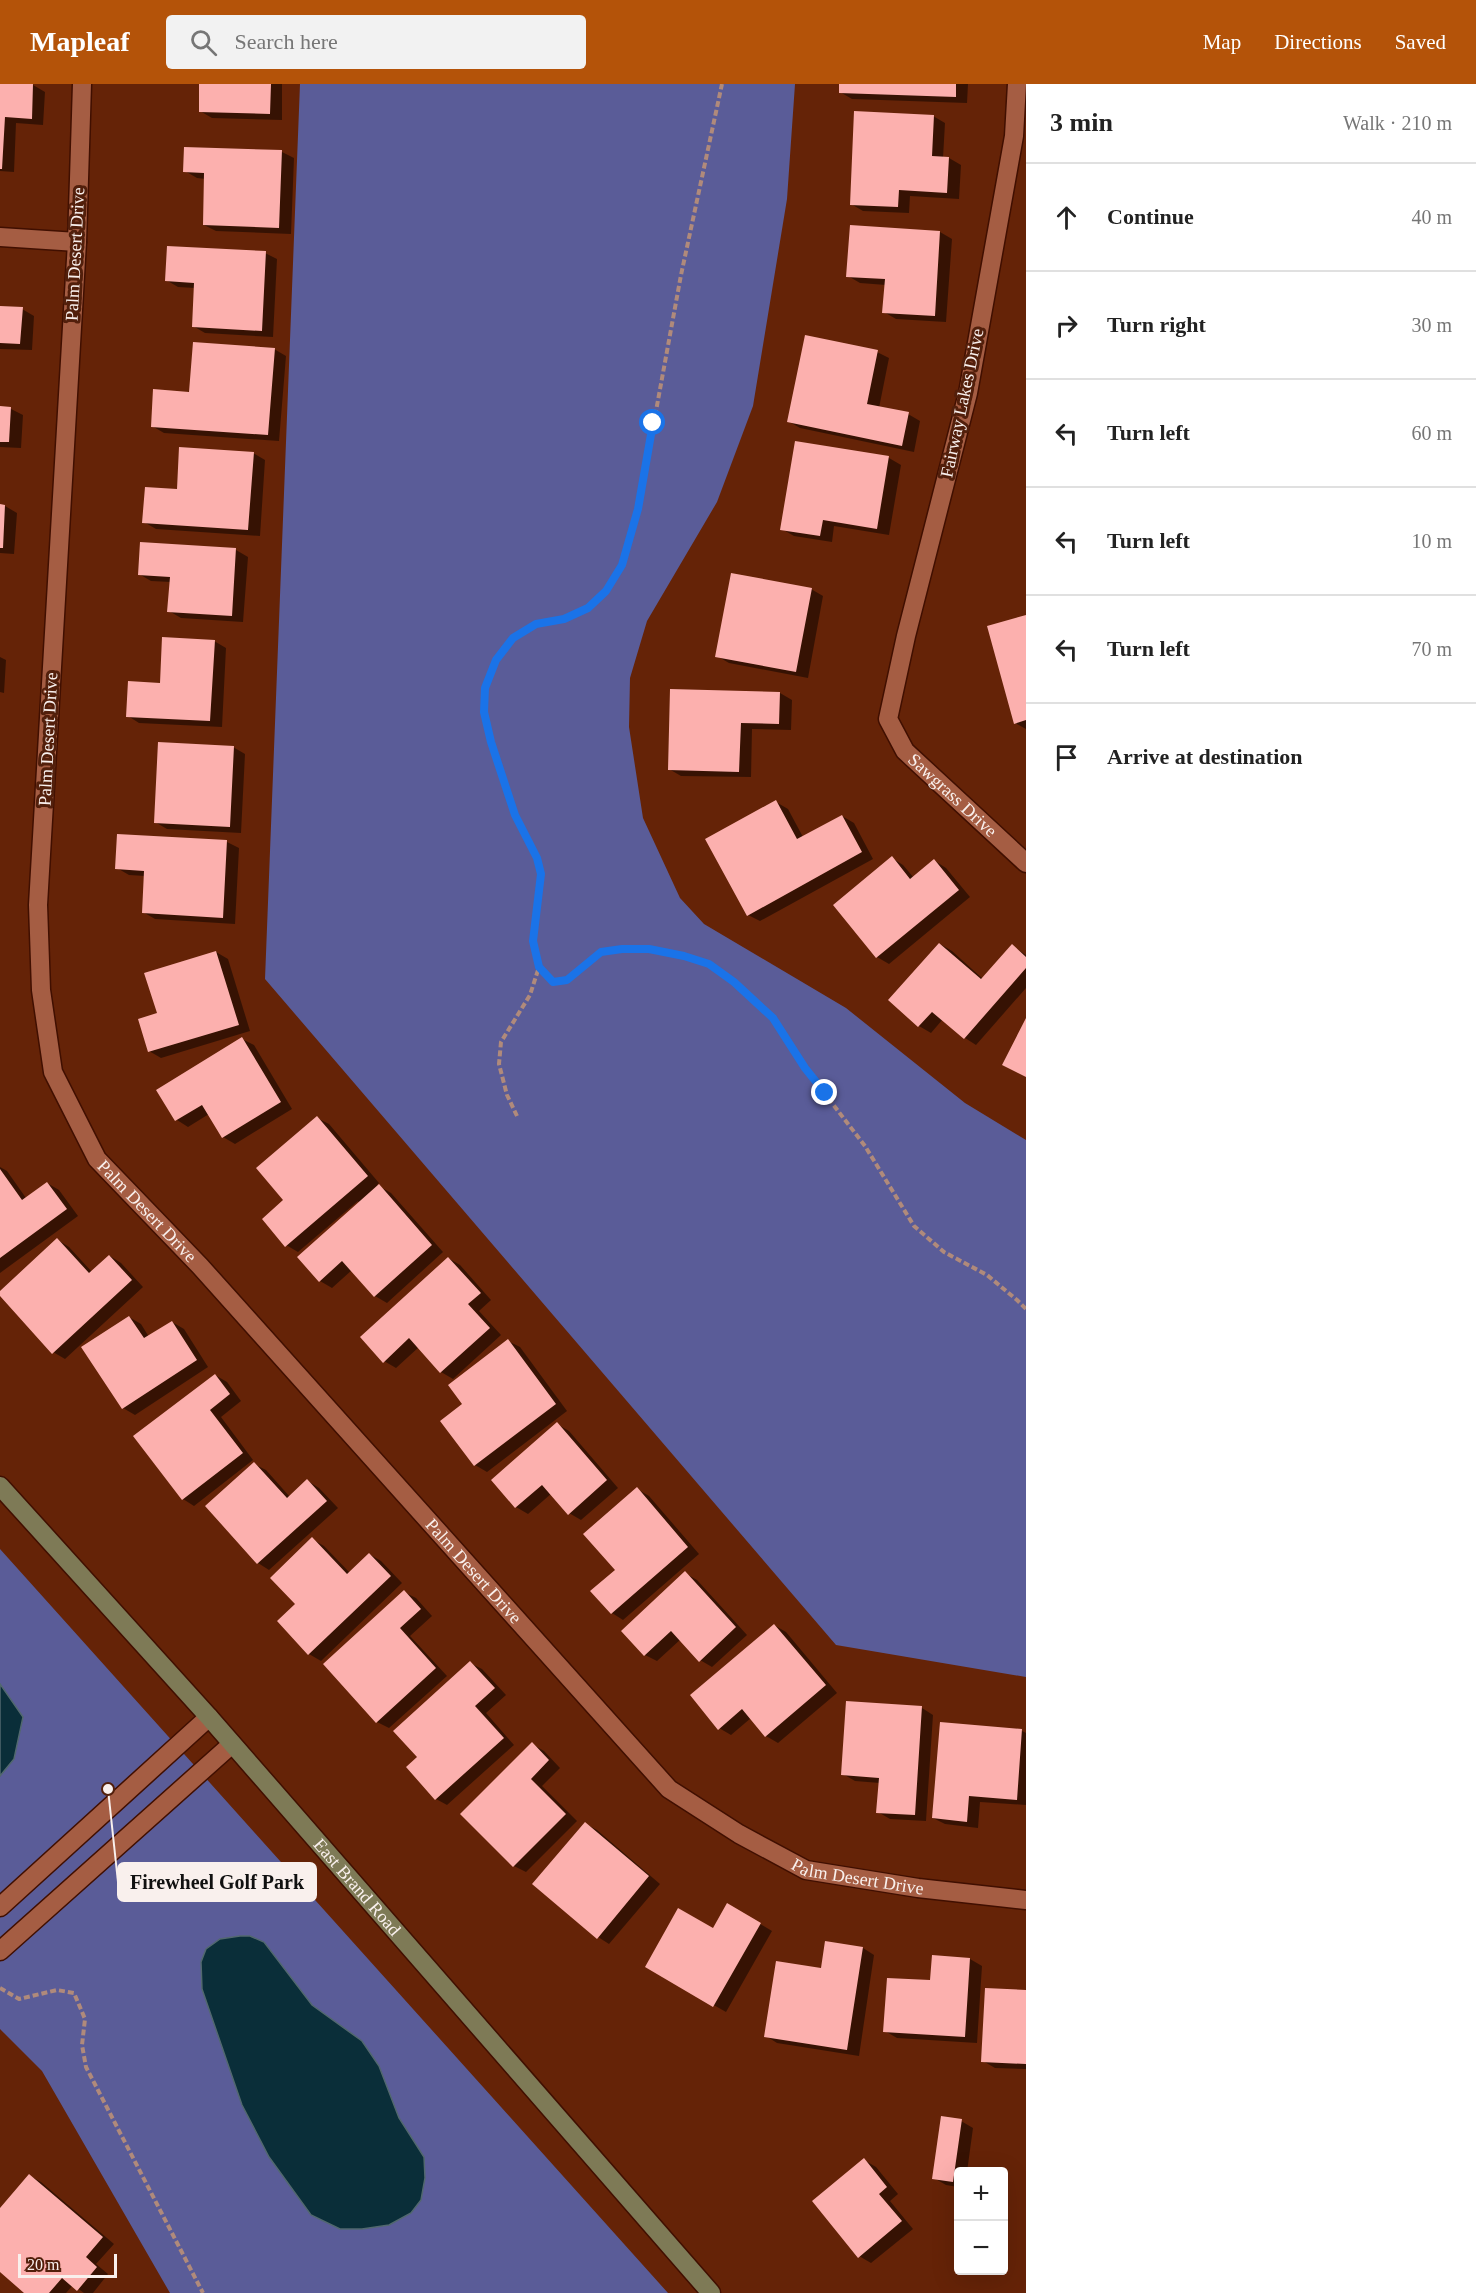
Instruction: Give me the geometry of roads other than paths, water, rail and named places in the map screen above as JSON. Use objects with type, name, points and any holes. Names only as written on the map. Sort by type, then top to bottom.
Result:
[{"type":"main road","name":"East Brand Road","points":[[0,1485],[209,1717],[711,2293]]},
{"type":"street","name":"Palm Desert Drive","points":[[82,84],[77,242],[38,905],[41,990],[53,1072],[97,1159],[200,1266],[669,1789],[739,1833],[806,1870],[918,1888],[1026,1900]]},
{"type":"street","name":"Fairway Lakes Drive","points":[[888,719],[906,636],[968,393],[1020,136],[1017,84]]},
{"type":"street","points":[[0,237],[77,242]]},
{"type":"street","name":"Sawgrass Drive","points":[[888,719],[905,751],[1026,863]]},
{"type":"street","points":[[0,1907],[209,1717]]},
{"type":"street","points":[[0,1951],[232,1744]]},
{"type":"place","name":"Firewheel Golf Park","points":[[108,1789]]}]
